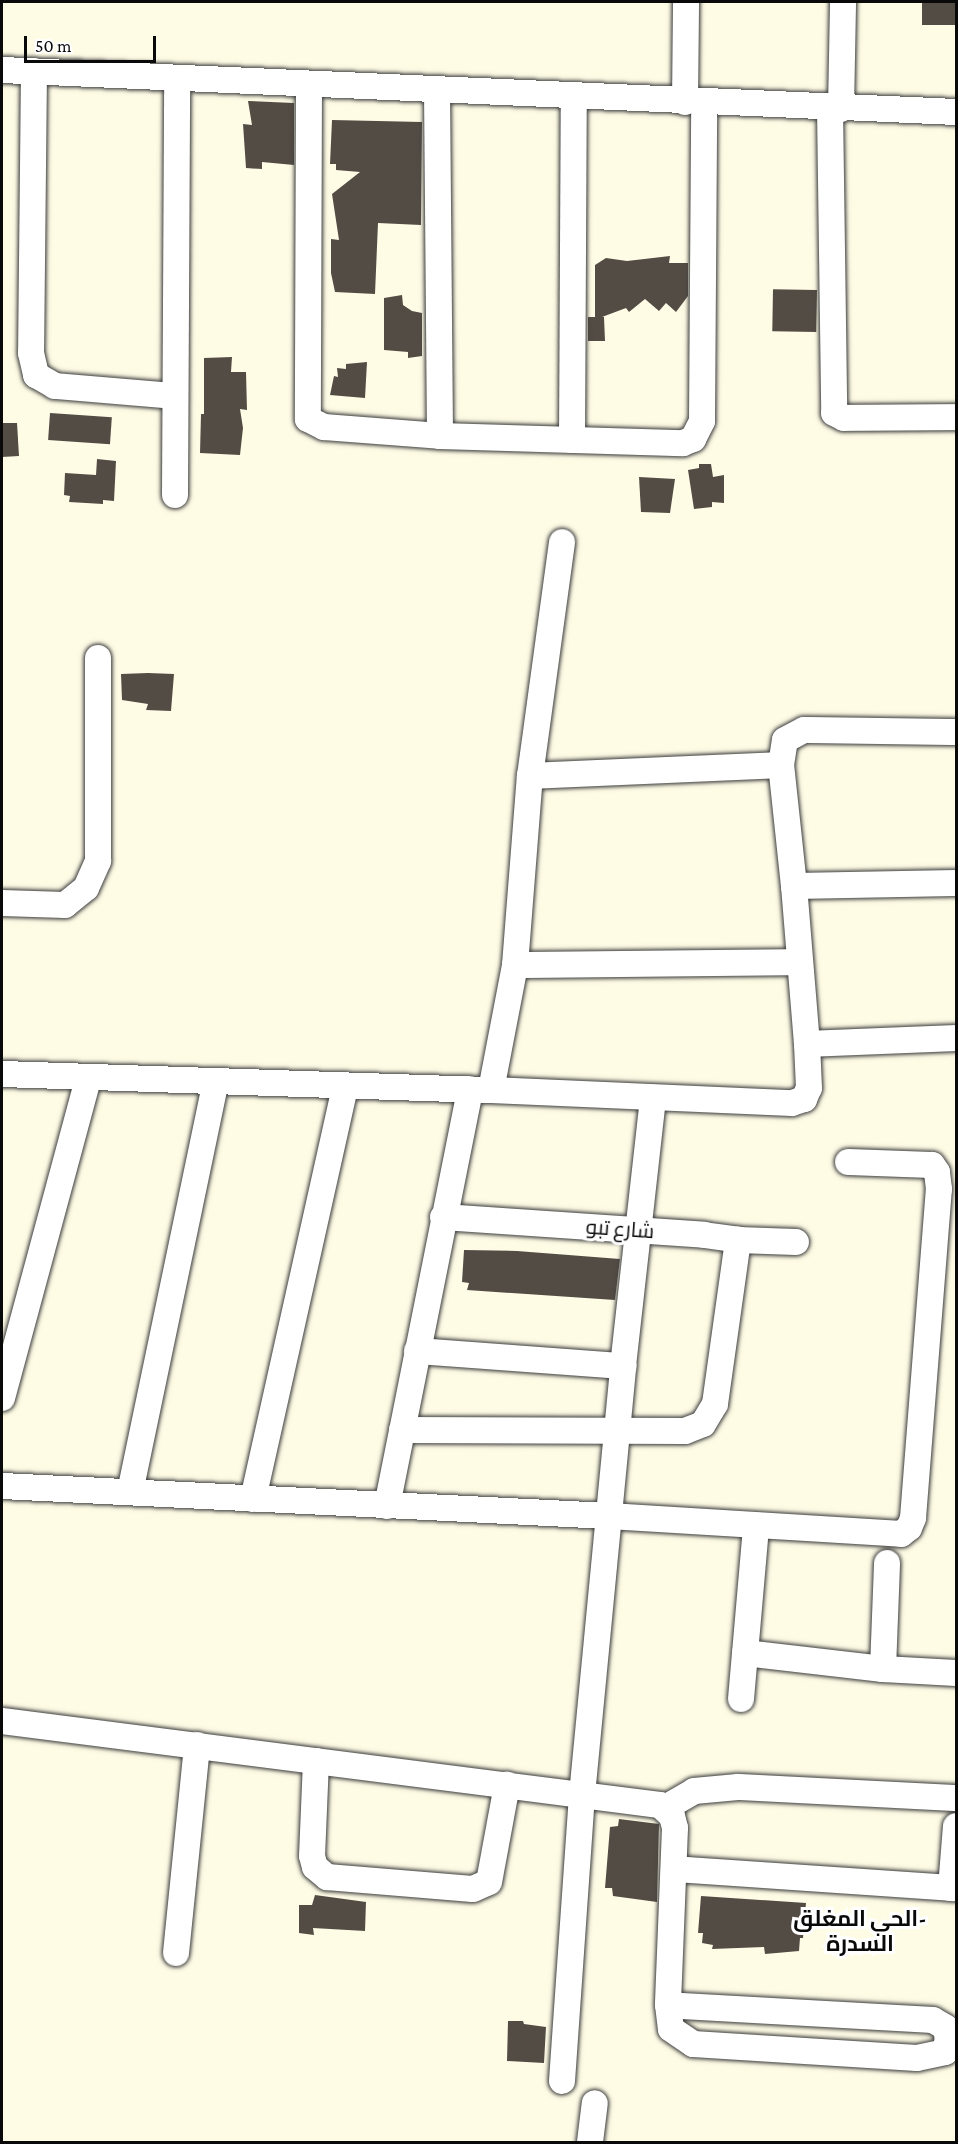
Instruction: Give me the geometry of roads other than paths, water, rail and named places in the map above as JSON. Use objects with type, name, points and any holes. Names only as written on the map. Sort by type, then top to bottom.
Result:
[{"type":"street","points":[[309,84],[308,419],[324,427],[440,436],[683,442],[693,439],[702,421],[695,102],[686,2]]},
{"type":"street","points":[[843,2],[836,108],[834,413],[844,418],[957,417]]},
{"type":"street","points":[[2,70],[957,112]]},
{"type":"street","points":[[34,71],[31,353],[36,375],[55,386],[175,396]]},
{"type":"street","points":[[175,495],[177,78]]},
{"type":"street","points":[[438,90],[440,436]]},
{"type":"street","points":[[572,440],[574,96]]},
{"type":"street","points":[[387,1506],[443,1217],[515,965],[530,776],[562,542]]},
{"type":"street","points":[[2,903],[65,905],[86,888],[98,861],[98,658]]},
{"type":"street","points":[[2,1074],[88,1079],[481,1089],[792,1103],[804,1099],[809,1088],[807,1044],[781,765],[785,740],[804,730],[957,732]]},
{"type":"street","points":[[530,776],[781,765]]},
{"type":"street","points":[[794,886],[957,883]]},
{"type":"street","points":[[515,965],[798,962]]},
{"type":"street","points":[[807,1044],[957,1038]]},
{"type":"street","points":[[2,1398],[88,1079]]},
{"type":"street","points":[[130,1492],[216,1082]]},
{"type":"street","points":[[253,1499],[345,1086]]},
{"type":"street","points":[[562,2081],[582,1795],[623,1366],[653,1098]]},
{"type":"street","points":[[2,1486],[609,1516],[901,1534],[909,1528],[913,1518],[939,1189],[937,1172],[932,1165],[848,1162]]},
{"type":"street","name":"شارع تبو","points":[[443,1217],[637,1230],[738,1240],[796,1242]]},
{"type":"street","points":[[402,1430],[685,1431],[703,1424],[715,1404],[738,1240]]},
{"type":"street","points":[[417,1351],[623,1366]]},
{"type":"street","points":[[741,1699],[756,1526]]},
{"type":"street","points":[[883,1669],[887,1563]]},
{"type":"street","points":[[745,1653],[883,1669],[957,1673]]},
{"type":"street","points":[[2,1721],[652,1804],[665,1808],[674,1822],[668,2005],[671,2029],[693,2044],[917,2058],[945,2052],[948,2037],[945,2027],[933,2020],[668,2005]]},
{"type":"street","points":[[176,1953],[197,1745]]},
{"type":"street","points":[[316,1761],[312,1856],[315,1867],[327,1877],[473,1889],[489,1882],[507,1785]]},
{"type":"street","points":[[665,1808],[693,1791],[738,1787],[957,1798]]},
{"type":"street","points":[[674,1869],[954,1888],[957,1826]]},
{"type":"street","points":[[590,2142],[595,2103]]},
{"type":"district","name":"الحي المغلق- السدرة","points":[[860,1931]]}]
